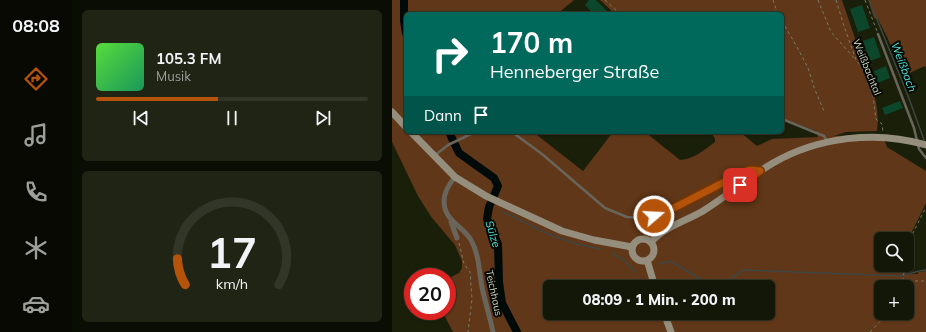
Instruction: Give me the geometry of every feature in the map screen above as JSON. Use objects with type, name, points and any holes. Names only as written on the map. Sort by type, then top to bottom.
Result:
[{"type":"main road","points":[[392,112],[404,125]]},
{"type":"main road","points":[[413,134],[455,176],[486,196],[562,230],[594,240],[632,247]]},
{"type":"main road","points":[[651,242],[667,229],[703,211],[760,171],[787,156],[828,142],[854,138],[884,137],[926,145]]},
{"type":"main road","points":[[639,239],[646,239],[651,242],[654,247],[654,253],[650,259],[640,261],[637,259],[632,253],[634,242],[639,239]]},
{"type":"main road","points":[[647,260],[653,280]]},
{"type":"main road","points":[[667,320],[671,332]]},
{"type":"street","name":"Teichhaus","points":[[455,176],[449,184],[445,194],[444,201],[446,211],[451,220],[464,231],[471,241],[478,257],[481,285],[493,332]]},
{"type":"street","points":[[451,220],[457,238]]},
{"type":"lane","points":[[878,34],[919,149],[926,158]]},
{"type":"lane","points":[[784,120],[824,136],[828,142]]},
{"type":"lane","points":[[434,156],[448,145],[471,134]]},
{"type":"lane","points":[[515,134],[542,154],[605,208],[627,217],[643,218],[664,213],[744,172],[750,170],[760,171]]},
{"type":"path","points":[[605,0],[618,12]]},
{"type":"path","points":[[773,0],[777,12]]},
{"type":"path","points":[[818,0],[831,32],[856,60]]},
{"type":"path","name":"Weißbachtal","points":[[836,0],[856,60],[862,67],[873,96],[874,114],[876,119],[882,124],[884,137]]},
{"type":"path","points":[[865,0],[878,34]]},
{"type":"path","points":[[784,24],[808,68],[824,111]]},
{"type":"path","points":[[914,232],[926,207]]},
{"type":"path","points":[[457,238],[464,264],[470,272],[472,290],[468,332]]},
{"type":"path","points":[[914,281],[926,281]]},
{"type":"path","points":[[870,332],[881,320]]},
{"type":"shaded area","points":[[392,0],[574,0],[559,12],[404,12],[404,134],[536,134],[583,171],[611,134],[648,134],[680,160],[694,156],[715,142],[712,134],[742,134],[757,146],[772,139],[818,137],[816,131],[784,119],[784,12],[613,12],[600,0],[842,0],[876,101],[878,121],[877,131],[846,132],[834,136],[882,134],[887,147],[926,171],[926,203],[912,232],[874,232],[874,272],[902,272],[918,274],[918,272],[926,271],[926,332],[453,332],[447,320],[456,320],[456,274],[462,268],[462,261],[455,245],[432,218],[418,196],[392,142]]},
{"type":"shaded area","points":[[868,0],[926,0],[926,68],[925,66],[903,76],[878,19],[874,18]]},
{"type":"building","points":[[589,0],[596,0],[608,12],[592,12],[585,5]]},
{"type":"building","points":[[862,5],[870,28],[858,32],[850,9]]},
{"type":"building","points":[[874,37],[881,57],[870,61],[863,41]]},
{"type":"building","points":[[886,66],[890,78],[878,83],[874,71]]},
{"type":"building","points":[[900,101],[903,108],[885,115],[882,108]]},
{"type":"waterway","name":"Sülze","points":[[404,0],[404,12]]},
{"type":"waterway","name":"Weißbach","points":[[869,0],[907,93],[924,140]]},
{"type":"waterway","name":"Sülze","points":[[404,12],[404,21]]},
{"type":"waterway","name":"Sülze","points":[[450,134],[459,153],[494,178],[498,186],[489,207],[487,219],[498,244],[499,282],[502,303],[517,332]]},
{"type":"waterway","points":[[503,212],[550,235],[577,244],[600,249]]},
{"type":"waterway","points":[[612,253],[625,261],[636,272]]},
{"type":"waterway","points":[[659,264],[670,261],[702,280]]},
{"type":"waterway","points":[[728,280],[744,270],[901,276],[926,270]]},
{"type":"route","points":[[654,216],[664,213],[744,172],[750,170],[760,171],[740,185]]}]
